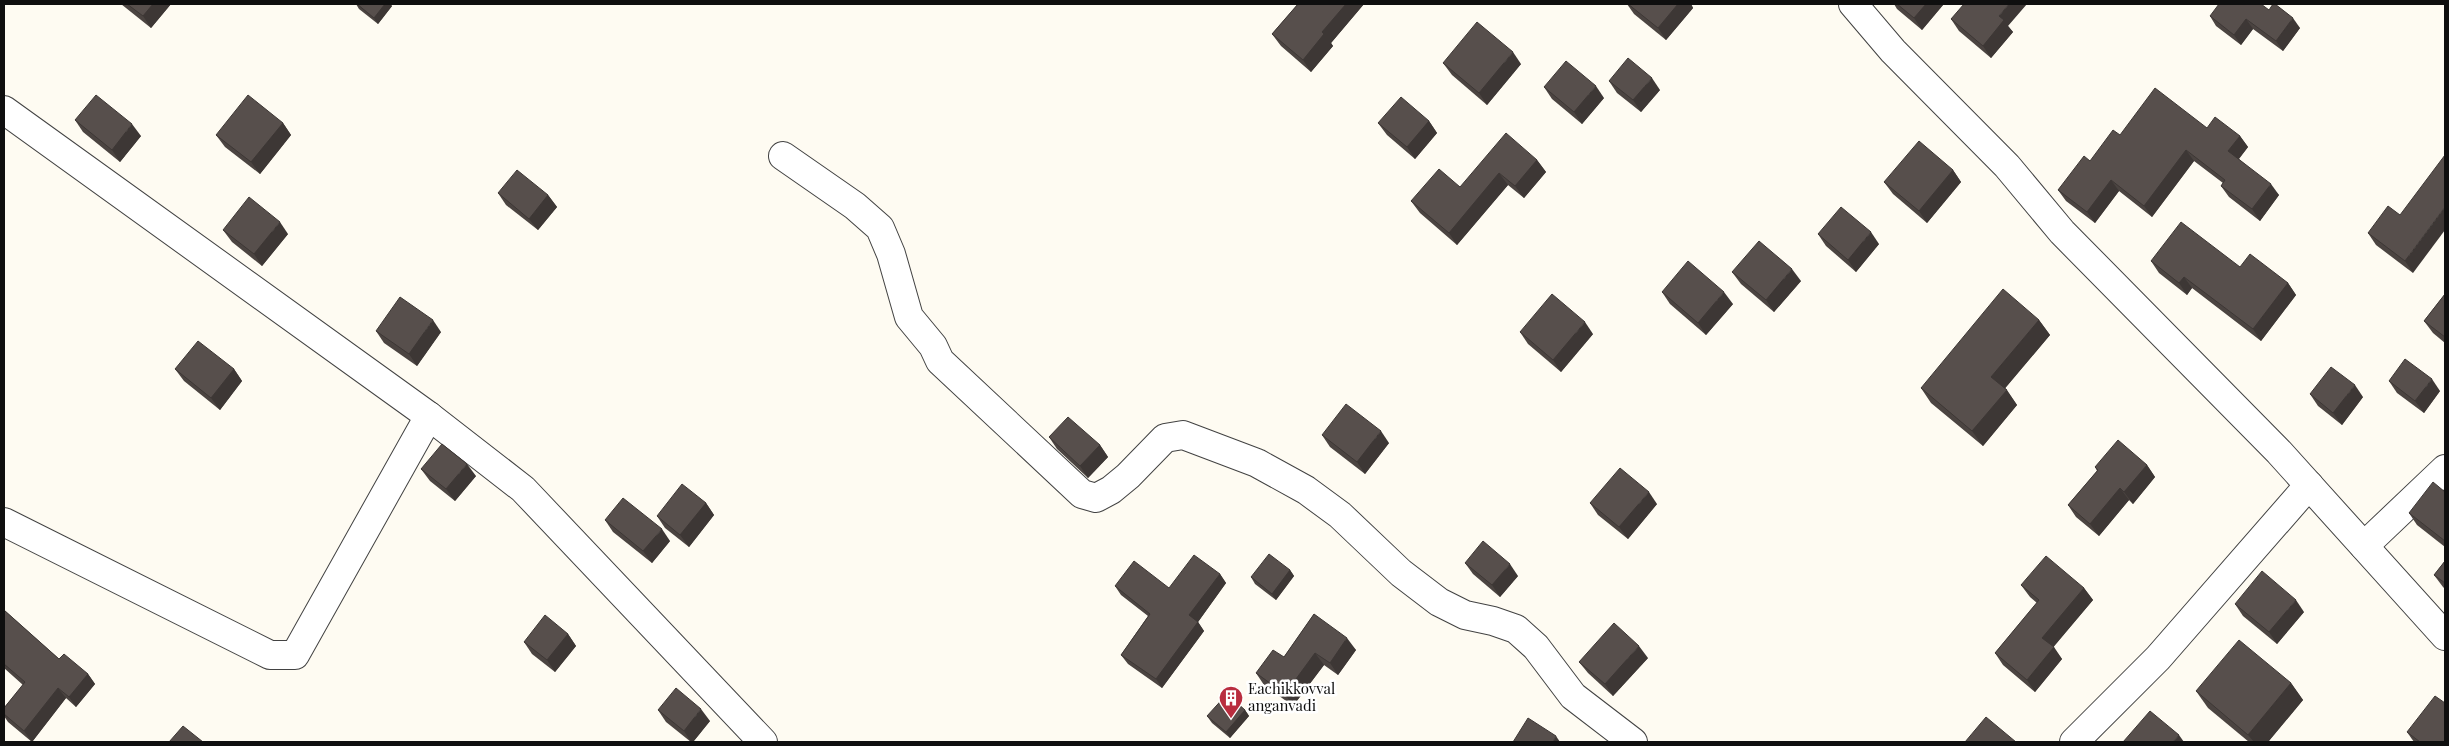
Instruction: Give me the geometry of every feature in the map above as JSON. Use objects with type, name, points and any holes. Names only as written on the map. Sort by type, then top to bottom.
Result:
[{"type":"street","points":[[1853,4],[1893,51],[2007,166],[2062,232],[2309,485],[2445,636]]},
{"type":"street","points":[[4,110],[430,416],[523,489],[763,742]]},
{"type":"street","points":[[783,156],[855,206],[880,228],[891,254],[909,317],[934,346],[940,361],[1082,494],[1096,498],[1110,490],[1128,476],[1165,438],[1183,435],[1257,463],[1306,490],[1340,515],[1401,573],[1440,602],[1465,615],[1493,620],[1516,629],[1536,648],[1573,696],[1633,742]]},
{"type":"street","points":[[4,522],[270,655],[295,655],[430,416]]},
{"type":"street","points":[[2364,546],[2445,469]]},
{"type":"street","points":[[2074,742],[2158,658],[2309,485]]},
{"type":"building","points":[[127,4],[153,4],[143,16]]},
{"type":"building","points":[[357,4],[385,4],[374,18]]},
{"type":"building","points":[[1298,4],[1346,4],[1322,32],[1324,34],[1303,60],[1272,34]]},
{"type":"building","points":[[1628,4],[1678,4],[1658,28]]},
{"type":"building","points":[[1897,4],[1926,4],[1914,18]]},
{"type":"building","points":[[1964,4],[2009,4],[1999,16],[2004,20],[1983,46],[1951,19]]},
{"type":"building","points":[[2219,4],[2261,4],[2269,10],[2275,4],[2293,18],[2276,41],[2246,19],[2234,35],[2210,16]]},
{"type":"building","points":[[1477,22],[1513,52],[1479,93],[1443,63]]},
{"type":"building","points":[[1628,58],[1652,78],[1633,100],[1609,81]]},
{"type":"building","points":[[1566,61],[1596,86],[1574,112],[1544,87]]},
{"type":"building","points":[[2155,88],[2207,128],[2215,117],[2240,136],[2228,151],[2271,184],[2252,209],[2221,186],[2225,180],[2186,150],[2144,206],[2111,180],[2087,212],[2058,190],[2084,156],[2090,161],[2113,130],[2120,135]]},
{"type":"building","points":[[96,95],[132,124],[112,150],[75,120]]},
{"type":"building","points":[[248,95],[283,123],[251,162],[216,135]]},
{"type":"building","points":[[1401,97],[1429,121],[1407,147],[1378,123]]},
{"type":"building","points":[[1506,133],[1537,160],[1515,186],[1499,173],[1449,233],[1411,201],[1439,169],[1460,187]]},
{"type":"building","points":[[1919,141],[1953,170],[1919,211],[1884,182]]},
{"type":"building","points":[[2445,155],[2445,207],[2405,261],[2368,233],[2388,206],[2400,215]]},
{"type":"building","points":[[517,170],[548,195],[529,219],[498,193]]},
{"type":"building","points":[[249,197],[280,222],[254,254],[223,230]]},
{"type":"building","points":[[1841,207],[1871,232],[1848,260],[1818,234]]},
{"type":"building","points":[[2181,222],[2240,267],[2250,254],[2288,283],[2253,329],[2184,277],[2179,283],[2151,261]]},
{"type":"building","points":[[1759,241],[1792,269],[1766,300],[1732,272]]},
{"type":"building","points":[[1688,261],[1724,292],[1698,323],[1662,292]]},
{"type":"building","points":[[2003,289],[2039,320],[1991,377],[2007,390],[1972,431],[1921,388]]},
{"type":"building","points":[[1552,294],[1585,322],[1553,360],[1520,332]]},
{"type":"building","points":[[2445,294],[2445,337],[2424,321]]},
{"type":"building","points":[[400,297],[433,320],[409,354],[376,331]]},
{"type":"building","points":[[198,341],[234,369],[211,398],[175,369]]},
{"type":"building","points":[[2405,359],[2432,379],[2415,401],[2389,381]]},
{"type":"building","points":[[2331,367],[2355,385],[2333,413],[2310,394]]},
{"type":"building","points":[[1346,404],[1381,431],[1357,462],[1322,435]]},
{"type":"building","points":[[1068,417],[1100,445],[1080,466],[1049,437]]},
{"type":"building","points":[[2118,440],[2147,465],[2124,492],[2120,488],[2090,524],[2068,505],[2098,470],[2095,467]]},
{"type":"building","points":[[442,444],[467,464],[446,489],[421,469]]},
{"type":"building","points":[[1620,468],[1649,492],[1619,527],[1590,503]]},
{"type":"building","points":[[2433,482],[2445,492],[2445,541],[2409,513]]},
{"type":"building","points":[[682,484],[706,503],[680,535],[657,516]]},
{"type":"building","points":[[623,498],[662,529],[643,551],[605,520]]},
{"type":"building","points":[[1483,541],[1510,564],[1492,585],[1465,563]]},
{"type":"building","points":[[1269,554],[1290,570],[1272,594],[1251,577]]},
{"type":"building","points":[[1194,555],[1220,574],[1189,615],[1198,622],[1156,679],[1121,655],[1150,614],[1115,586],[1134,561],[1169,588]]},
{"type":"building","points":[[2046,556],[2084,588],[2042,638],[2054,647],[2027,680],[1995,653],[2039,600],[2021,585]]},
{"type":"building","points":[[2445,561],[2445,583],[2434,575]]},
{"type":"building","points":[[2262,571],[2296,600],[2269,632],[2235,604]]},
{"type":"building","points":[[4,610],[59,659],[64,654],[88,674],[69,697],[58,688],[24,731],[4,714],[4,708],[25,682],[4,664]]},
{"type":"building","points":[[1314,614],[1347,638],[1330,663],[1315,653],[1285,694],[1256,673],[1273,650],[1284,657]]},
{"type":"building","points":[[545,615],[568,634],[547,660],[524,642]]},
{"type":"building","points":[[1614,623],[1639,646],[1605,684],[1579,662]]},
{"type":"building","points":[[2239,640],[2291,683],[2248,735],[2196,691]]},
{"type":"building","points":[[676,688],[701,709],[684,731],[658,710]]},
{"type":"building","name":"Eachikkovval anganvadi","points":[[1227,694],[1245,710],[1226,732],[1207,716]]},
{"type":"building","points":[[2435,696],[2445,703],[2445,742],[2420,742],[2407,732]]},
{"type":"building","points":[[2150,711],[2179,735],[2173,742],[2123,742]]},
{"type":"building","points":[[1986,717],[2016,742],[1965,742]]},
{"type":"building","points":[[1528,718],[1556,736],[1553,742],[1513,742]]},
{"type":"building","points":[[183,726],[203,742],[169,742]]},
{"type":"place","name":"Eachikkovval anganvadi","points":[[1231,719]]}]
